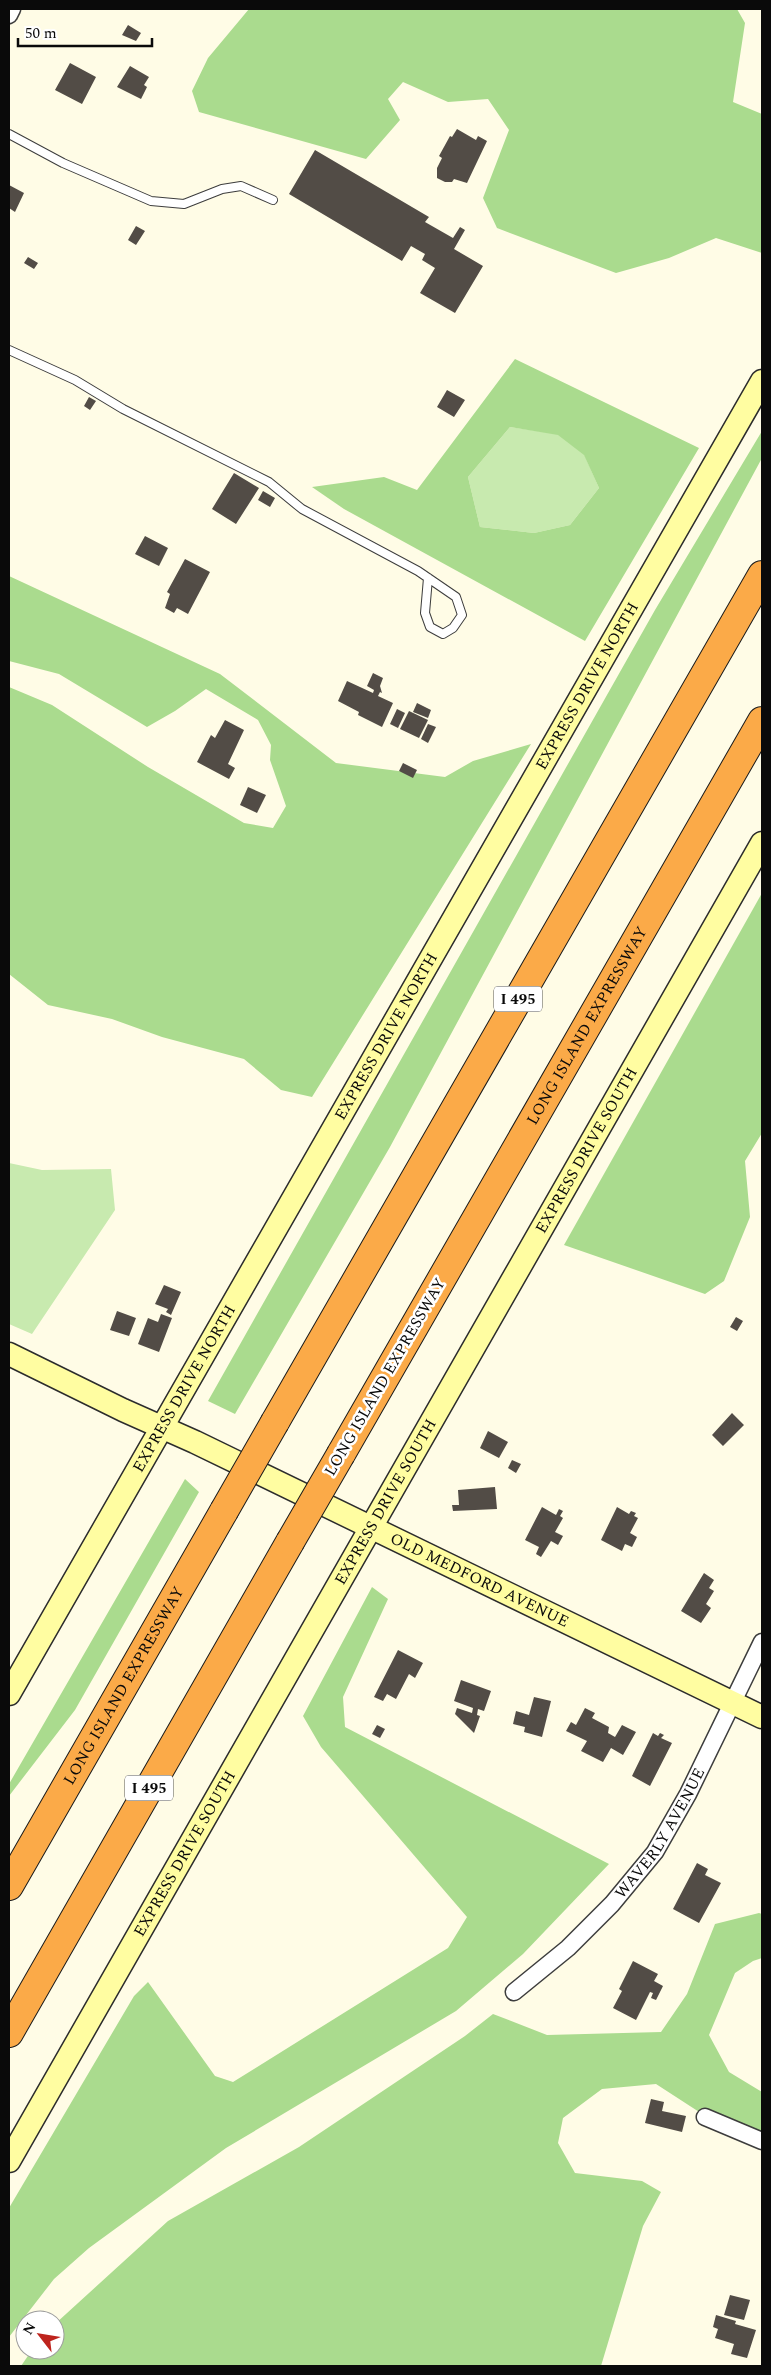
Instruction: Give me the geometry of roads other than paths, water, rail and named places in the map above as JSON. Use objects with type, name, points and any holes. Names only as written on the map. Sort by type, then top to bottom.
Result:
[{"type":"highway","name":"LONG ISLAND EXPRESSWAY","points":[[9,1886],[762,575]]},
{"type":"highway","name":"LONG ISLAND EXPRESSWAY","points":[[9,2033],[762,721]]},
{"type":"highway","points":[[9,1868],[58,1800]]},
{"type":"main road","name":"EXPRESS DRIVE NORTH","points":[[9,1694],[762,381]]},
{"type":"main road","name":"EXPRESS DRIVE SOUTH","points":[[9,2161],[762,843]]},
{"type":"main road","name":"OLD MEDFORD AVENUE","points":[[9,1354],[762,1717]]},
{"type":"street","points":[[9,15],[12,9]]},
{"type":"street","name":"WAVERLY AVENUE","points":[[514,1992],[568,1948],[612,1904],[654,1852],[688,1794],[762,1642]]},
{"type":"street","points":[[705,2118],[762,2141]]},
{"type":"lane","points":[[9,134],[63,163],[151,201],[184,204],[222,189],[241,186],[273,200]]},
{"type":"lane","points":[[9,350],[75,380],[123,409],[269,482],[302,509],[428,578],[456,597],[462,615],[453,628],[443,634],[430,627],[425,613],[428,578]]}]
